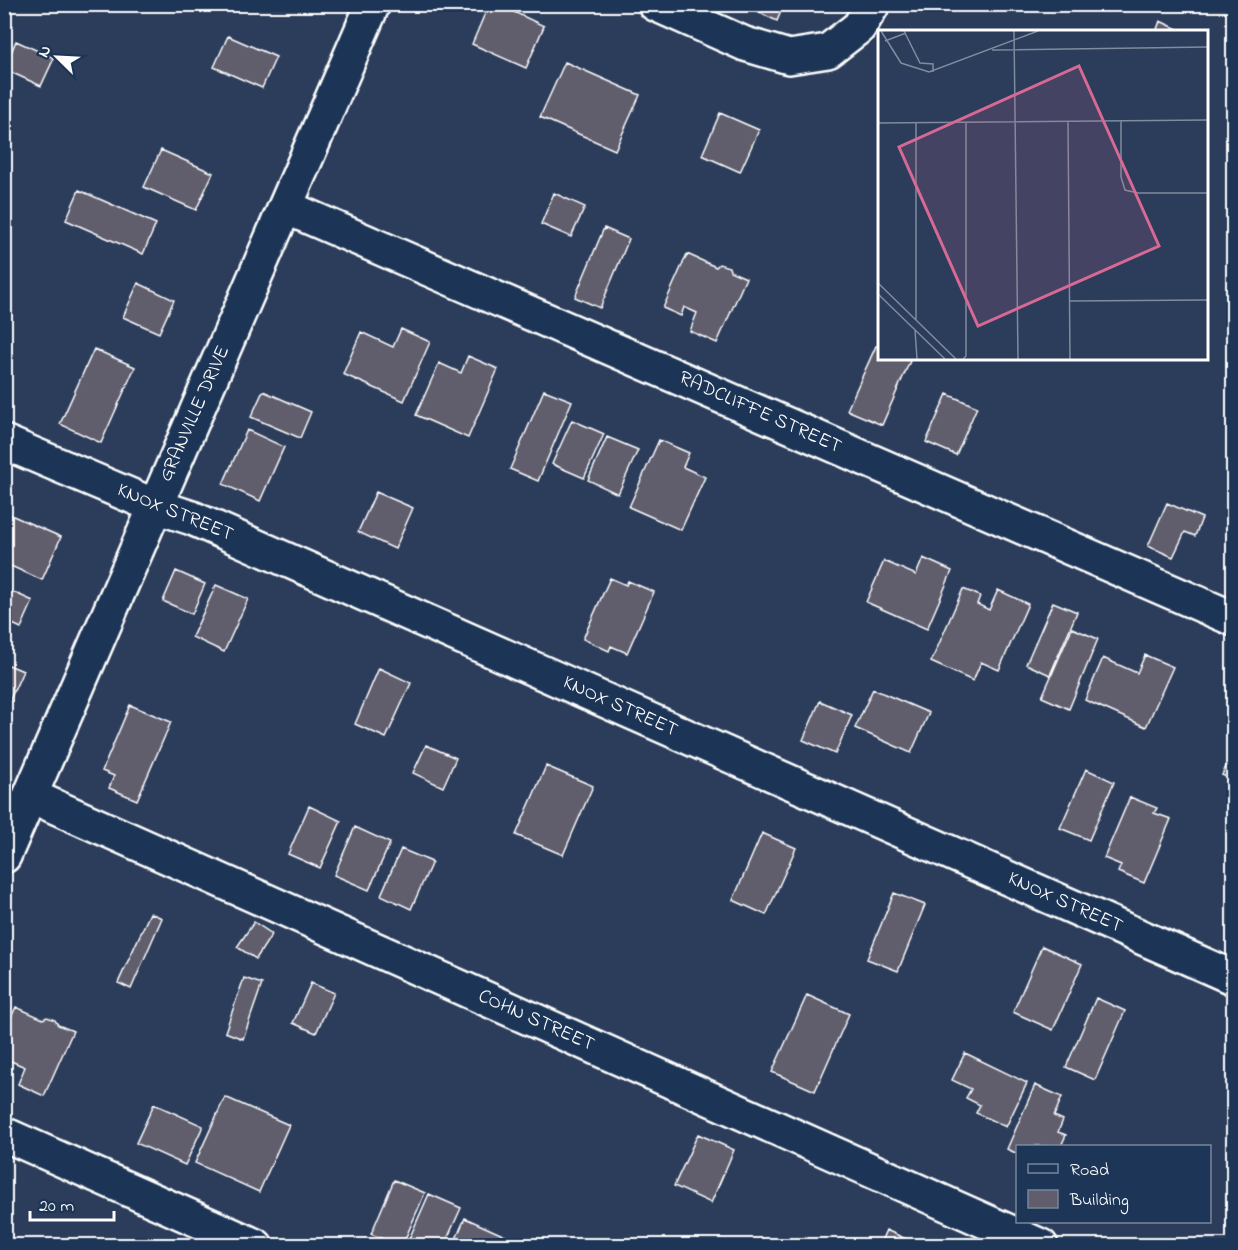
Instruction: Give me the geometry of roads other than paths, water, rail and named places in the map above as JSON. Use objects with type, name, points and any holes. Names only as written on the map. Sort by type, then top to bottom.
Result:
[{"type":"street","name":"GRANVILLE DRIVE","points":[[4,856],[373,4]]},
{"type":"street","points":[[655,4],[746,44],[789,57],[828,51],[859,27],[873,4]]},
{"type":"street","name":"RADCLIFFE STREET","points":[[286,207],[1233,619]]},
{"type":"street","name":"KNOX STREET","points":[[4,442],[154,506],[203,522],[1233,978]]},
{"type":"street","name":"COHN STREET","points":[[31,796],[1041,1245]]},
{"type":"street","points":[[4,1134],[256,1245]]}]
